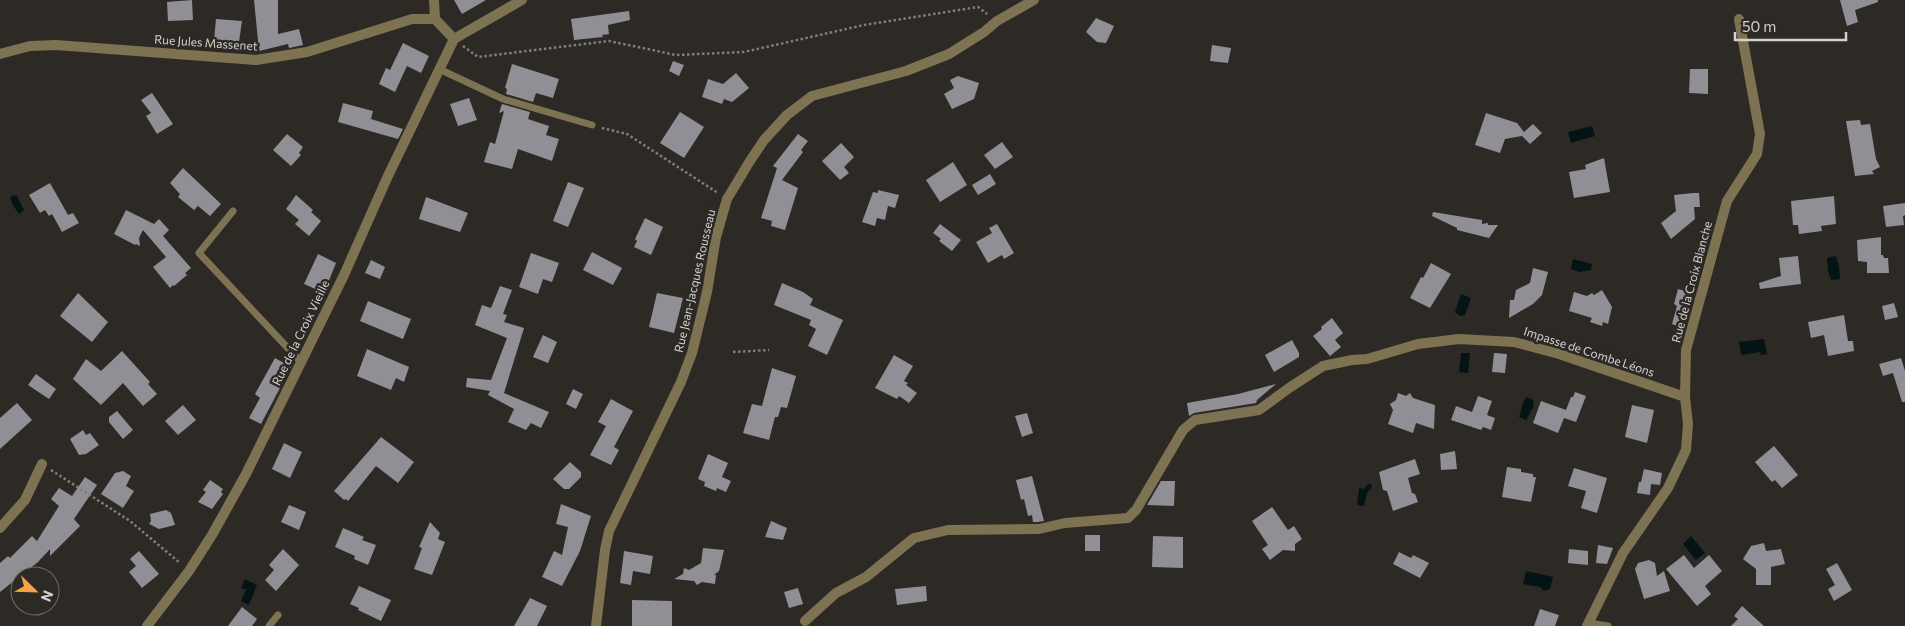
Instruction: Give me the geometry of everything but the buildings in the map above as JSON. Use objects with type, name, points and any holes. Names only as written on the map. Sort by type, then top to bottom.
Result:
[{"type":"street","points":[[434,0],[435,19],[454,39],[522,0]]},
{"type":"street","name":"Rue Jean-Jacques Rousseau","points":[[596,626],[609,531],[681,382],[692,353],[707,292],[716,237],[727,199],[764,140],[787,115],[812,96],[906,71],[949,54],[984,32],[997,21],[1034,0]]},
{"type":"street","name":"Rue Jules Massenet","points":[[0,54],[30,46],[56,45],[256,60],[307,52],[412,19],[435,19]]},
{"type":"street","name":"Rue de la Croix Blanche","points":[[1588,624],[1623,553],[1668,488],[1686,450],[1688,424],[1685,397],[1686,350],[1727,201],[1756,154],[1760,134],[1739,20]]},
{"type":"street","name":"Rue de la Croix Vieille","points":[[147,626],[189,571],[212,535],[246,474],[344,275],[454,39]]},
{"type":"street","name":"Impasse de Combe Léons","points":[[805,621],[836,593],[866,577],[914,538],[948,530],[1038,529],[1064,523],[1128,518],[1136,510],[1183,430],[1194,420],[1259,410],[1323,366],[1367,359],[1418,344],[1459,339],[1514,342],[1559,354],[1685,397]]},
{"type":"street","points":[[0,528],[25,500],[42,464]]},
{"type":"lane","points":[[439,69],[503,99],[592,125]]},
{"type":"lane","points":[[233,211],[199,252],[300,361]]},
{"type":"lane","points":[[269,626],[278,615]]},
{"type":"lane","points":[[1588,624],[1608,626]]},
{"type":"path","points":[[454,39],[478,57],[610,41],[676,55],[744,52],[856,27],[978,7],[997,21]]},
{"type":"path","points":[[592,125],[627,134],[727,199]]},
{"type":"path","points":[[733,352],[769,350]]},
{"type":"path","points":[[42,464],[130,521],[189,571]]},
{"type":"shaded area","points":[[1592,126],[1595,136],[1571,143],[1568,132]]},
{"type":"shaded area","points":[[13,195],[17,196],[24,210],[19,214],[10,198]]},
{"type":"shaded area","points":[[1836,256],[1840,279],[1831,280],[1827,258]]},
{"type":"shaded area","points":[[1573,259],[1592,264],[1591,270],[1580,272],[1571,269]]},
{"type":"shaded area","points":[[1461,294],[1471,298],[1465,315],[1460,316],[1455,312]]},
{"type":"shaded area","points":[[1764,339],[1767,354],[1761,355],[1760,352],[1741,355],[1739,342]]},
{"type":"shaded area","points":[[1461,353],[1470,353],[1468,373],[1459,372]]},
{"type":"shaded area","points":[[1526,397],[1533,400],[1534,406],[1526,420],[1519,417]]},
{"type":"shaded area","points":[[1368,484],[1371,484],[1372,487],[1367,493],[1364,506],[1357,505],[1359,488],[1364,489]]},
{"type":"shaded area","points":[[1691,536],[1705,553],[1696,560],[1683,544]]},
{"type":"shaded area","points":[[1526,571],[1553,577],[1550,589],[1544,591],[1540,587],[1523,584]]},
{"type":"shaded area","points":[[245,579],[257,585],[249,605],[241,601],[246,590],[241,588]]}]
